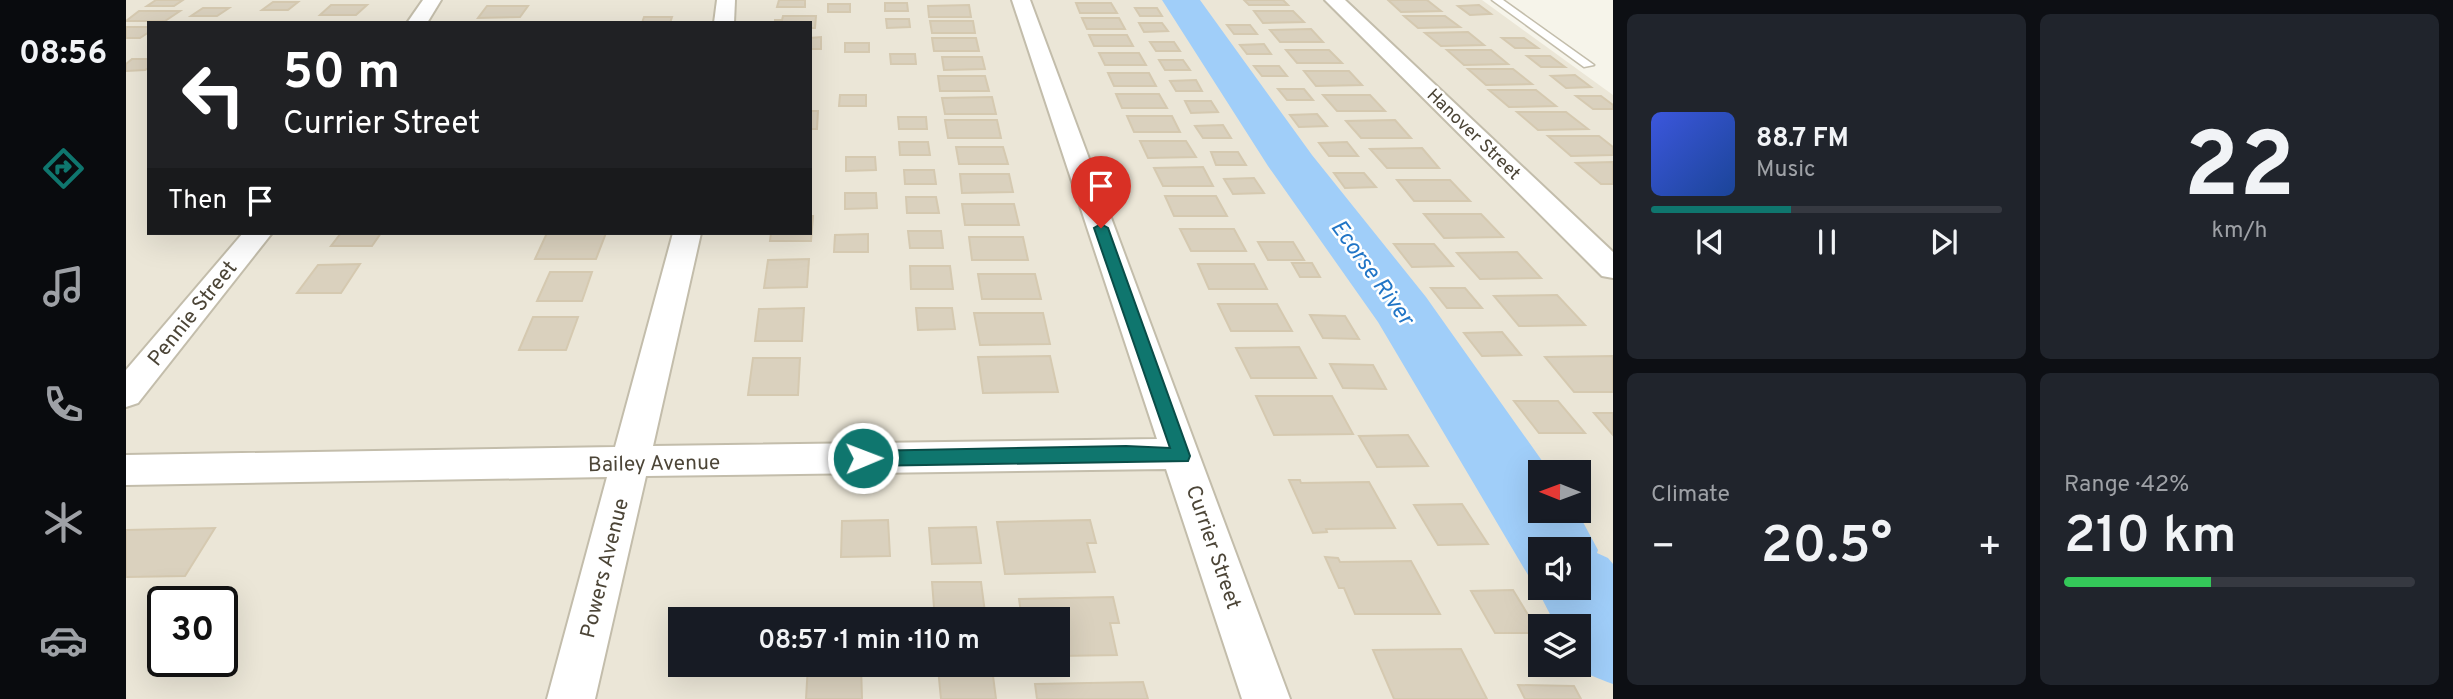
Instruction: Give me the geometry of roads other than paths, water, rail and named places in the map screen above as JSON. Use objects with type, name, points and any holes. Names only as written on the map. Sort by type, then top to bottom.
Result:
[{"type":"street","points":[[418,21],[432,0]]},
{"type":"street","points":[[724,21],[726,0]]},
{"type":"street","name":"Currier Street","points":[[1021,0],[1266,699]]},
{"type":"street","name":"Hanover Street","points":[[1334,0],[1613,269]]},
{"type":"street","name":"Pennie Street","points":[[126,394],[256,235]]},
{"type":"street","name":"Powers Avenue","points":[[571,699],[686,235]]},
{"type":"street","name":"Bailey Avenue","points":[[126,470],[1126,453],[1181,456]]},
{"type":"lane","points":[[1497,0],[1588,65]]},
{"type":"waterway","name":"Ecorse River","points":[[1181,0],[1294,166],[1404,312],[1549,537]]},
{"type":"waterway","name":"Ecorse River","points":[[1587,600],[1613,641]]}]
